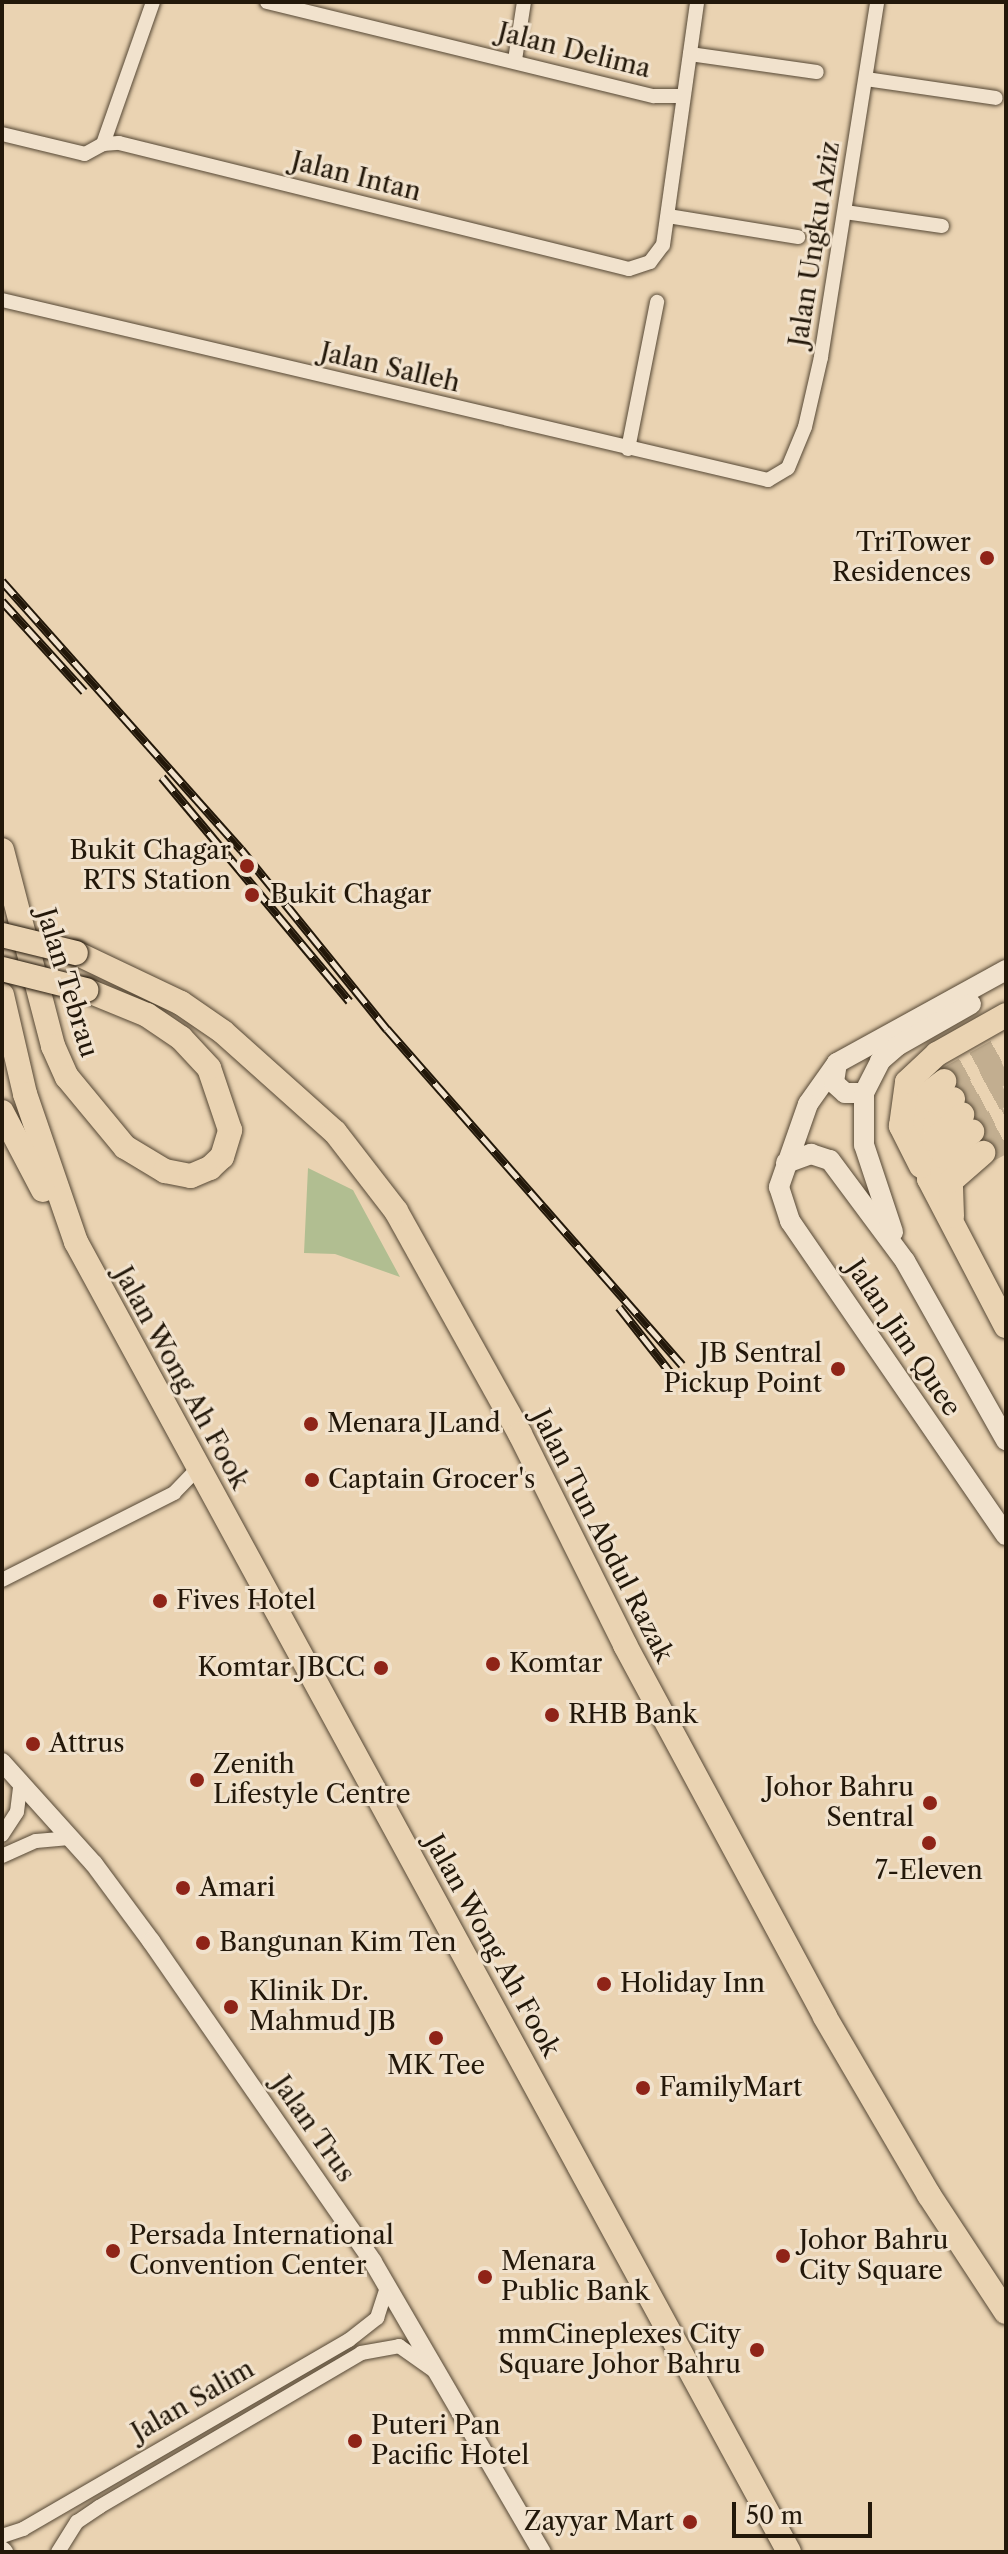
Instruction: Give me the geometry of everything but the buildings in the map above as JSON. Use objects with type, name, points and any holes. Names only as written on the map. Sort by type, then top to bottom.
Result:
[{"type":"main road","name":"Jalan Tebrau","points":[[2,850],[37,988],[67,1077],[115,1139],[165,1171],[191,1176],[222,1157],[230,1130],[209,1068],[181,1038],[147,1015],[86,990],[2,969]]},
{"type":"main road","name":"Jalan Tun Abdul Razak","points":[[2,935],[76,953],[181,1003],[223,1032],[335,1132],[396,1211],[520,1434],[625,1645],[825,2017],[929,2195],[1006,2312]]},
{"type":"main road","points":[[864,1093],[845,1093],[834,1083],[837,1063],[1006,970]]},
{"type":"main road","points":[[905,1261],[864,1145],[864,1093],[880,1061],[897,1046],[1006,986]]},
{"type":"main road","points":[[7,1049],[33,1023],[37,988]]},
{"type":"main road","points":[[2,995],[7,1049],[76,1242]]},
{"type":"main road","points":[[1006,1015],[937,1054],[907,1082],[901,1126],[1006,1326]]},
{"type":"main road","name":"Jalan Jim Quee","points":[[837,1063],[808,1104],[786,1163],[779,1190],[787,1215],[1006,1535]]},
{"type":"main road","points":[[910,1145],[914,1104],[968,1124]]},
{"type":"main road","points":[[936,1193],[926,1123],[938,1107],[968,1124]]},
{"type":"main road","points":[[2,1112],[53,1209],[76,1242]]},
{"type":"main road","points":[[936,1193],[944,1157],[968,1124]]},
{"type":"main road","points":[[960,1242],[968,1124]]},
{"type":"main road","points":[[786,1163],[811,1154],[830,1160],[905,1261]]},
{"type":"main road","name":"Jalan Wong Ah Fook","points":[[76,1242],[789,2552]]},
{"type":"main road","name":"Jalan Jim Quee","points":[[905,1261],[1006,1440]]},
{"type":"street","points":[[103,144],[153,2]]},
{"type":"street","name":"Jalan Delima","points":[[267,2],[654,96],[683,96]]},
{"type":"street","points":[[515,60],[524,2]]},
{"type":"street","name":"Jalan Intan","points":[[2,134],[85,154],[103,144],[119,143],[629,269],[657,255],[668,216],[697,2]]},
{"type":"street","name":"Jalan Ungku Aziz","points":[[768,480],[788,468],[805,427],[845,212],[877,2]]},
{"type":"street","points":[[690,54],[817,72]]},
{"type":"street","points":[[866,79],[996,98]]},
{"type":"street","points":[[845,212],[942,226]]},
{"type":"street","points":[[668,216],[798,237]]},
{"type":"street","name":"Jalan Salleh","points":[[2,300],[768,480]]},
{"type":"street","points":[[628,449],[657,302]]},
{"type":"street","points":[[2,1580],[174,1493],[198,1468]]},
{"type":"street","name":"Jalan Trus","points":[[2,1762],[72,1838],[172,1970],[387,2288],[542,2552]]},
{"type":"street","points":[[2,1835],[17,1812],[21,1780]]},
{"type":"street","points":[[2,1856],[36,1841],[72,1838]]},
{"type":"street","name":"Jalan Salim","points":[[2,2536],[23,2529],[349,2340],[377,2318],[387,2288]]},
{"type":"street","name":"Jalan Salim","points":[[58,2552],[77,2522],[99,2507],[361,2353],[399,2346],[441,2377]]},
{"type":"green space","points":[[308,1168],[353,1190],[400,1277],[335,1254],[304,1253]]},
{"type":"tunnel","points":[[944,1081],[1006,1046]]},
{"type":"tunnel","points":[[953,1099],[1006,1071]]},
{"type":"tunnel","points":[[962,1115],[1006,1093]]},
{"type":"tunnel","points":[[972,1132],[1006,1116]]},
{"type":"tunnel","points":[[983,1153],[1006,1141]]},
{"type":"railway","points":[[2,581],[241,849],[387,1029],[682,1365]]},
{"type":"railway","points":[[2,601],[84,691]]},
{"type":"railway","points":[[162,777],[349,1001]]},
{"type":"railway","points":[[619,1307],[671,1373]]},
{"type":"place","name":"TriTower Residences","points":[[987,558]]},
{"type":"place","name":"Bukit Chagar RTS Station","points":[[247,866]]},
{"type":"place","name":"Bukit Chagar","points":[[252,895]]},
{"type":"place","name":"JB Sentral Pickup Point","points":[[838,1369]]},
{"type":"place","name":"Menara JLand","points":[[311,1424]]},
{"type":"place","name":"Captain Grocer's","points":[[312,1480]]},
{"type":"place","name":"Fives Hotel","points":[[160,1601]]},
{"type":"place","name":"Komtar","points":[[493,1664]]},
{"type":"place","name":"Komtar JBCC","points":[[381,1668]]},
{"type":"place","name":"RHB Bank","points":[[552,1715]]},
{"type":"place","name":"Attrus","points":[[33,1744]]},
{"type":"place","name":"Zenith Lifestyle Centre","points":[[197,1780]]},
{"type":"place","name":"Johor Bahru Sentral","points":[[930,1803]]},
{"type":"place","name":"7-Eleven","points":[[929,1843]]},
{"type":"place","name":"Amari","points":[[183,1888]]},
{"type":"place","name":"Bangunan Kim Ten","points":[[203,1943]]},
{"type":"place","name":"Holiday Inn","points":[[604,1984]]},
{"type":"place","name":"Klinik Dr. Mahmud JB","points":[[231,2007]]},
{"type":"place","name":"MK Tee","points":[[436,2038]]},
{"type":"place","name":"FamilyMart","points":[[643,2088]]},
{"type":"place","name":"Persada International Convention Center","points":[[113,2251]]},
{"type":"place","name":"Johor Bahru City Square","points":[[783,2256]]},
{"type":"place","name":"Menara Public Bank","points":[[485,2277]]},
{"type":"place","name":"mmCineplexes City Square Johor Bahru","points":[[757,2350]]},
{"type":"place","name":"Puteri Pan Pacific Hotel","points":[[355,2441]]},
{"type":"place","name":"Zayyar Mart","points":[[690,2522]]}]
